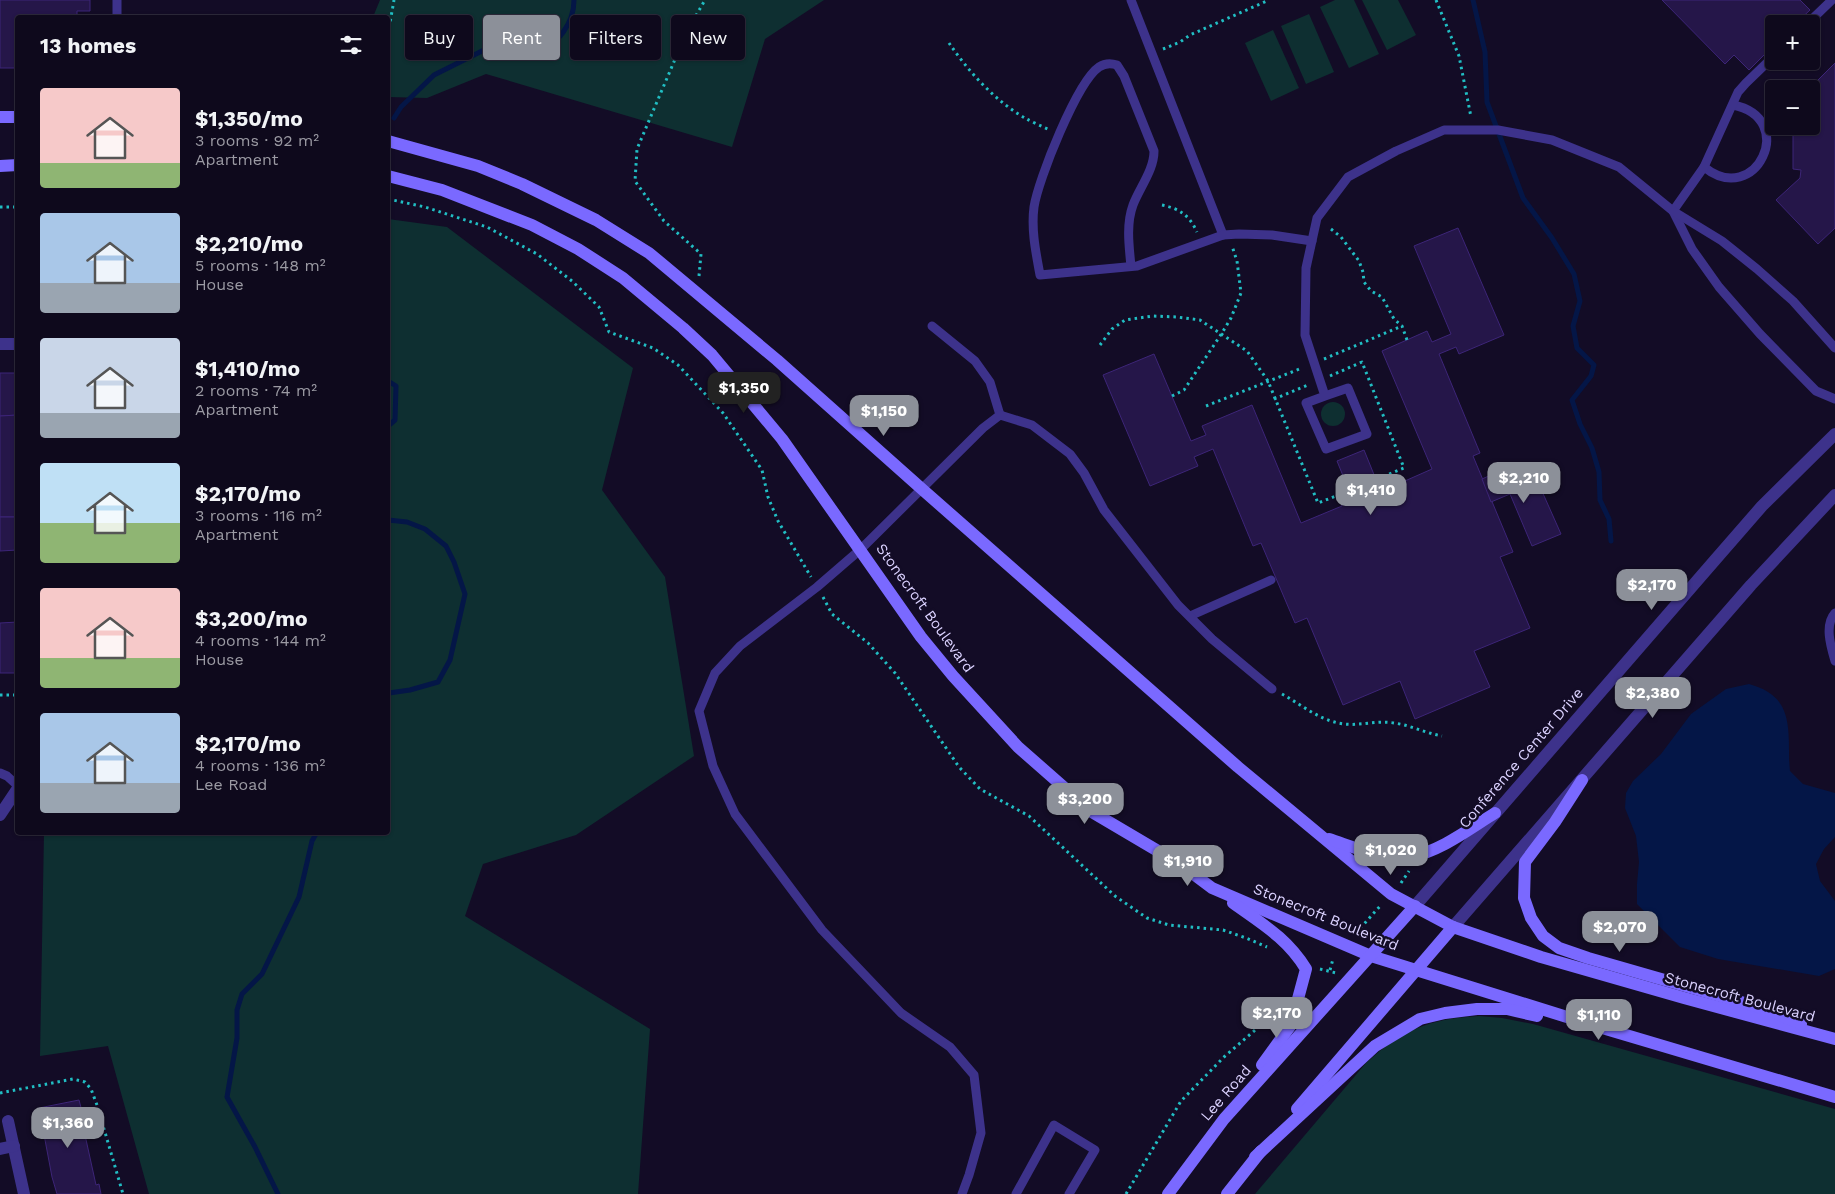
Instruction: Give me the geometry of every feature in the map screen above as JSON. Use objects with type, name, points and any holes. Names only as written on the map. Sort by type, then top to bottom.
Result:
[{"type":"main road","points":[[0,117],[15,117]]},
{"type":"main road","name":"Stonecroft Boulevard","points":[[390,142],[478,166],[522,184],[596,220],[649,253],[777,360],[1238,767],[1391,894],[1453,927],[1541,957],[1835,1039]]},
{"type":"main road","points":[[0,166],[15,166]]},
{"type":"main road","name":"Stonecroft Boulevard","points":[[390,177],[442,190],[532,225],[578,250],[623,278],[683,328],[725,369],[782,439],[922,637],[969,694],[1018,747],[1092,812],[1180,864],[1212,888],[1371,956],[1835,1098]]},
{"type":"main road","points":[[1582,780],[1555,822],[1525,862],[1524,898],[1531,918],[1544,936],[1559,948],[1769,1010],[1835,1039]]},
{"type":"main road","points":[[1321,836],[1383,856],[1409,858],[1458,837],[1495,813]]},
{"type":"main road","points":[[1212,888],[1284,940],[1296,952],[1306,968],[1291,1025],[1224,1119]]},
{"type":"main road","name":"Lee Road","points":[[1168,1194],[1224,1119],[1415,906]]},
{"type":"main road","points":[[1227,1194],[1255,1157],[1453,927]]},
{"type":"main road","points":[[1255,1157],[1375,1046],[1420,1019],[1445,1013],[1477,1009],[1507,1009],[1652,1042]]},
{"type":"street","points":[[0,344],[15,344]]},
{"type":"street","name":"Conference Center Drive","points":[[1415,906],[1762,506],[1835,434]]},
{"type":"street","points":[[1453,927],[1751,585],[1835,495]]},
{"type":"street","points":[[0,815],[15,792]]},
{"type":"street","points":[[8,1121],[24,1194]]},
{"type":"street","points":[[0,1149],[14,1146]]},
{"type":"lane","points":[[117,0],[117,15]]},
{"type":"lane","points":[[1131,0],[1226,235]]},
{"type":"lane","points":[[1816,15],[1832,0]]},
{"type":"lane","points":[[1131,266],[1128,234],[1129,218],[1133,204],[1154,159],[1154,151],[1124,76],[1117,65],[1109,63],[1100,66],[1092,73],[1066,118],[1049,159],[1034,206],[1034,234],[1040,276],[1131,266],[1149,262],[1201,242],[1226,235],[1272,235],[1312,241]]},
{"type":"lane","points":[[1673,211],[1704,167],[1738,92],[1765,64]]},
{"type":"lane","points":[[1704,167],[1722,177],[1734,178],[1746,175],[1754,170],[1766,153],[1767,140],[1763,125],[1758,117],[1749,110],[1733,105]]},
{"type":"lane","points":[[1325,396],[1305,335],[1306,268],[1317,218],[1348,177],[1396,151],[1444,130],[1498,130],[1552,140],[1619,167],[1673,211],[1722,241],[1757,270],[1793,301],[1835,348]]},
{"type":"lane","points":[[1673,211],[1692,249],[1719,287],[1760,334],[1816,392],[1835,399]]},
{"type":"lane","points":[[932,326],[975,361],[990,382],[1000,415]]},
{"type":"lane","points":[[1348,388],[1367,434],[1326,449],[1306,403],[1325,396],[1348,388]]},
{"type":"lane","points":[[962,1194],[981,1133],[974,1075],[950,1047],[901,1013],[822,930],[735,814],[713,766],[699,711],[714,673],[740,646],[861,549],[983,428],[1000,415]]},
{"type":"lane","points":[[1000,415],[1032,425],[1070,454],[1084,473],[1104,510],[1178,605],[1212,639],[1272,689]]},
{"type":"lane","points":[[1190,616],[1271,580]]},
{"type":"lane","points":[[1835,613],[1830,618],[1830,632],[1835,661]]},
{"type":"lane","points":[[0,773],[7,776],[15,784]]},
{"type":"lane","points":[[1016,1194],[1054,1125],[1095,1150],[1069,1194]]},
{"type":"path","points":[[390,23],[394,0]]},
{"type":"path","points":[[697,292],[701,254],[664,221],[635,181],[637,149],[687,31],[705,0]]},
{"type":"path","points":[[1152,54],[1269,0]]},
{"type":"path","points":[[1436,0],[1459,56],[1474,130]]},
{"type":"path","points":[[949,43],[962,61],[1008,106],[1025,118],[1060,133]]},
{"type":"path","points":[[1162,205],[1174,208],[1191,220],[1201,242]]},
{"type":"path","points":[[0,207],[15,207]]},
{"type":"path","points":[[1331,230],[1341,237],[1359,261],[1364,282],[1371,291],[1382,297],[1394,319],[1402,326],[1407,340]]},
{"type":"path","points":[[1172,396],[1184,390],[1231,318],[1241,293],[1237,261],[1226,235]]},
{"type":"path","points":[[1100,345],[1112,329],[1126,320],[1144,316],[1200,320],[1247,351],[1268,381],[1318,503],[1349,491]]},
{"type":"path","points":[[1272,689],[1323,719],[1345,724],[1391,722],[1409,726],[1425,733],[1442,736]]},
{"type":"path","points":[[0,695],[15,695]]},
{"type":"path","points":[[1401,883],[1411,867]]},
{"type":"path","points":[[1356,933],[1381,904]]},
{"type":"path","points":[[1330,970],[1333,959]]},
{"type":"path","points":[[1312,968],[1330,970],[1336,973]]},
{"type":"path","points":[[1126,1194],[1185,1095],[1224,1057],[1286,1006]]},
{"type":"path","points":[[0,1094],[73,1079],[85,1082],[91,1089],[97,1106],[123,1194]]},
{"type":"green space","points":[[380,0],[824,0],[765,39],[732,147],[486,74],[427,98],[390,97],[390,15],[374,15]]},
{"type":"green space","points":[[1335,0],[1354,0],[1379,54],[1349,68],[1320,7]]},
{"type":"green space","points":[[1362,0],[1398,0],[1416,35],[1387,50]]},
{"type":"green space","points":[[1309,14],[1334,72],[1306,84],[1281,26]]},
{"type":"green space","points":[[1273,30],[1299,88],[1271,101],[1245,43]]},
{"type":"green space","points":[[390,219],[447,227],[633,368],[602,490],[665,577],[694,756],[576,835],[483,864],[465,916],[650,1029],[638,1194],[149,1194],[108,1046],[40,1056],[44,835],[390,835]]},
{"type":"green space","points":[[1333,402],[1342,405],[1345,414],[1342,423],[1333,426],[1324,423],[1321,414],[1324,405]]},
{"type":"green space","points":[[1479,1016],[1533,1024],[1835,1109],[1835,1194],[1255,1194],[1366,1063],[1379,1051],[1405,1034],[1431,1023],[1461,1017]]},
{"type":"water","points":[[1749,684],[1768,692],[1777,699],[1782,707],[1788,727],[1790,771],[1803,784],[1835,793],[1835,837],[1824,849],[1816,864],[1820,881],[1835,901],[1835,969],[1819,976],[1718,959],[1680,947],[1637,904],[1639,862],[1636,836],[1625,808],[1626,793],[1633,781],[1661,754],[1691,714],[1726,689]]},
{"type":"building","points":[[0,0],[90,0],[90,11],[77,11],[77,15],[15,15],[15,68],[0,68]]},
{"type":"building","points":[[1662,0],[1800,0],[1810,10],[1805,15],[1765,15],[1765,54],[1749,70],[1734,55],[1725,64]]},
{"type":"building","points":[[1835,63],[1835,228],[1818,244],[1776,200],[1800,178],[1801,170],[1793,169],[1793,135],[1820,135],[1820,80],[1818,80]]},
{"type":"building","points":[[1458,228],[1504,335],[1459,354],[1456,347],[1439,354],[1480,453],[1473,456],[1513,552],[1500,557],[1530,628],[1474,651],[1490,687],[1415,719],[1400,681],[1343,705],[1307,618],[1295,623],[1261,543],[1253,546],[1213,449],[1194,457],[1198,466],[1150,486],[1103,375],[1154,354],[1191,441],[1206,435],[1202,426],[1252,405],[1301,523],[1342,506],[1339,498],[1386,478],[1389,488],[1432,469],[1382,351],[1427,331],[1432,342],[1451,334],[1414,246]]},
{"type":"building","points":[[0,373],[15,373],[15,415],[0,416]]},
{"type":"building","points":[[15,415],[15,517],[0,517],[0,416]]},
{"type":"building","points":[[1364,450],[1377,482],[1350,493],[1337,461]]},
{"type":"building","points":[[1513,465],[1523,486],[1537,480],[1561,534],[1532,546],[1510,494],[1491,502],[1482,479]]},
{"type":"building","points":[[0,517],[15,517],[15,550],[0,551]]},
{"type":"building","points":[[15,622],[15,673],[0,673],[0,623]]},
{"type":"building","points":[[79,1100],[88,1134],[85,1135],[96,1185],[99,1184],[101,1194],[57,1194],[39,1108]]},
{"type":"waterway","points":[[394,118],[401,107],[434,75],[490,47],[519,58],[530,56],[545,49],[564,32],[571,17],[574,0]]},
{"type":"waterway","points":[[1473,0],[1485,52],[1487,102],[1523,198],[1552,238],[1574,274],[1580,301],[1573,326],[1577,348],[1594,365],[1591,376],[1572,400],[1580,424],[1592,448],[1599,472],[1600,500],[1609,519],[1611,541]]},
{"type":"waterway","points":[[390,382],[396,386],[395,420],[390,424]]},
{"type":"waterway","points":[[390,520],[407,522],[425,529],[446,546],[454,562],[465,594],[450,660],[438,682],[410,690],[390,693]]},
{"type":"waterway","points":[[278,1194],[255,1147],[227,1097],[237,1038],[237,1010],[242,994],[262,974],[299,897],[312,841],[315,835]]}]
